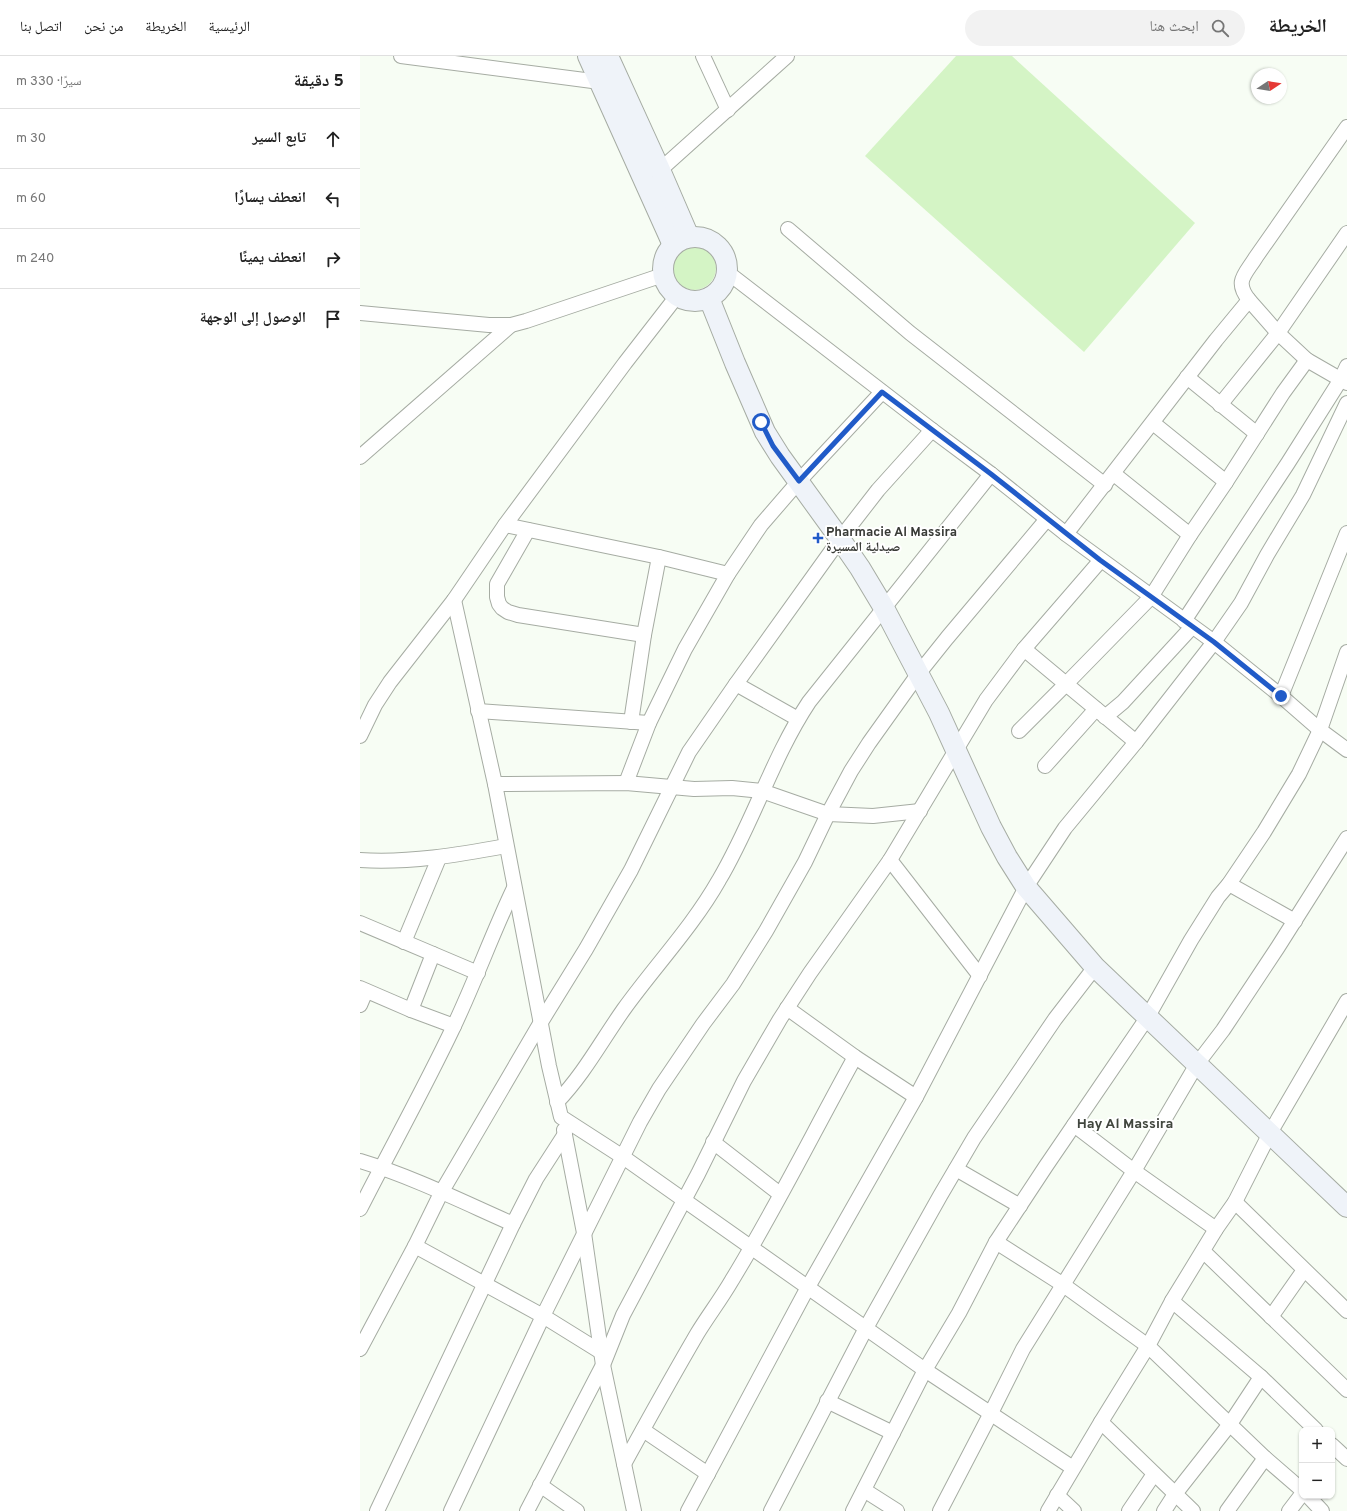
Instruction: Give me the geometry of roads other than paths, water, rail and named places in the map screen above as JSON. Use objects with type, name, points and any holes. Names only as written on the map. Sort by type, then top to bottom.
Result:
[{"type":"street","points":[[401,56],[600,82]]},
{"type":"street","points":[[588,56],[681,241]]},
{"type":"street","points":[[608,56],[660,170],[681,241]]},
{"type":"street","points":[[703,56],[728,110]]},
{"type":"street","points":[[660,170],[787,56]]},
{"type":"street","points":[[1344,381],[1307,360],[1278,333],[1249,300],[1243,292],[1241,285],[1243,278],[1260,251],[1347,127]]},
{"type":"street","points":[[788,229],[910,332],[1109,480],[1190,535]]},
{"type":"street","points":[[1220,405],[1278,333],[1347,233]]},
{"type":"street","points":[[699,237],[708,239],[723,252],[727,272],[725,281],[718,291],[709,298],[700,301],[690,301],[677,296],[666,284],[663,275],[663,264],[666,253],[681,241],[699,237]]},
{"type":"street","points":[[727,272],[991,474],[1100,560],[1214,642],[1281,696],[1320,730],[1347,750]]},
{"type":"street","points":[[360,314],[489,326],[511,325],[545,316],[663,275]]},
{"type":"street","points":[[360,736],[375,705],[390,682],[454,600],[505,525],[625,363],[677,296]]},
{"type":"street","points":[[709,298],[734,363],[765,432],[780,456],[840,539],[884,608],[920,673],[991,827],[1007,857],[1026,887],[1095,967],[1347,1207]]},
{"type":"street","points":[[1066,534],[1187,377],[1249,300]]},
{"type":"street","points":[[360,457],[511,325]]},
{"type":"street","points":[[1019,730],[1151,597],[1283,393],[1307,360]]},
{"type":"street","points":[[1045,766],[1100,713],[1123,702],[1188,624],[1288,463],[1344,381],[1347,366]]},
{"type":"street","points":[[1187,377],[1257,434]]},
{"type":"street","points":[[626,783],[649,723],[685,649],[728,574],[761,525],[799,481],[882,392]]},
{"type":"street","points":[[688,1511],[808,1287],[916,1097],[1026,887],[1065,828],[1136,742],[1214,642],[1241,603],[1267,555],[1300,502],[1347,403]]},
{"type":"street","points":[[1153,423],[1226,482]]},
{"type":"street","points":[[360,1349],[415,1246],[441,1193],[541,1022],[586,950],[627,876],[689,752],[840,539],[878,490],[932,430]]},
{"type":"street","points":[[557,1102],[579,1076],[625,1009],[704,904],[720,880],[798,719],[823,684],[991,474]]},
{"type":"street","points":[[451,1511],[584,1233],[640,1122],[659,1090],[703,1024],[733,984],[766,931],[855,765],[920,673],[975,604],[1047,519]]},
{"type":"street","points":[[505,525],[659,557],[728,574]]},
{"type":"street","points":[[528,530],[497,584],[497,598],[502,608],[518,615],[644,635]]},
{"type":"street","points":[[1281,696],[1347,534]]},
{"type":"street","points":[[631,722],[644,635],[659,557]]},
{"type":"street","points":[[527,1511],[623,1315],[684,1200],[744,1081],[787,1008],[890,860],[986,700],[1024,649],[1100,560]]},
{"type":"street","points":[[454,600],[494,784],[557,1102],[565,1134],[584,1233],[602,1358],[634,1511]]},
{"type":"street","points":[[1024,649],[1136,742]]},
{"type":"street","points":[[853,1511],[925,1370],[959,1313],[996,1242],[1148,1018],[1191,940],[1218,897],[1229,884],[1264,832],[1299,774],[1320,730],[1347,652]]},
{"type":"street","points":[[736,684],[798,719]]},
{"type":"street","points":[[478,711],[649,723]]},
{"type":"street","points":[[494,784],[626,783],[694,789],[732,788],[762,791],[828,814],[873,816],[920,811]]},
{"type":"street","points":[[940,1511],[954,1482],[992,1413],[1023,1349],[1062,1284],[1134,1171],[1197,1064],[1222,1030],[1295,921],[1347,838]]},
{"type":"street","points":[[360,860],[371,861],[439,858],[506,846]]},
{"type":"street","points":[[404,942],[439,858]]},
{"type":"street","points":[[890,860],[980,976]]},
{"type":"street","points":[[1229,884],[1295,921]]},
{"type":"street","points":[[360,1209],[430,1078],[478,973],[498,920],[514,888]]},
{"type":"street","points":[[360,923],[478,973]]},
{"type":"street","points":[[411,1010],[433,954]]},
{"type":"street","points":[[770,1511],[866,1328],[974,1138],[1055,1019],[1095,967]]},
{"type":"street","points":[[360,1005],[363,989],[411,1010],[454,1026]]},
{"type":"street","points":[[1048,1511],[1148,1346],[1172,1301],[1216,1229],[1235,1202],[1270,1133],[1347,1001]]},
{"type":"street","points":[[787,1008],[855,1057],[916,1097]]},
{"type":"street","points":[[624,1464],[698,1333],[732,1281],[855,1057]]},
{"type":"street","points":[[561,1117],[623,1157],[925,1370],[1073,1468]]},
{"type":"street","points":[[1074,1125],[1134,1171],[1216,1229]]},
{"type":"street","points":[[377,1511],[513,1224],[536,1179],[565,1134]]},
{"type":"street","points":[[713,1142],[780,1194]]},
{"type":"street","points":[[360,1162],[381,1168],[513,1224]]},
{"type":"street","points":[[956,1169],[1020,1206]]},
{"type":"street","points":[[1235,1202],[1347,1311]]},
{"type":"street","points":[[996,1242],[1062,1284],[1148,1346],[1265,1458],[1299,1487]]},
{"type":"street","points":[[415,1246],[544,1316],[602,1358]]},
{"type":"street","points":[[1203,1251],[1347,1390]]},
{"type":"street","points":[[1271,1317],[1304,1270]]},
{"type":"street","points":[[1172,1301],[1260,1376],[1313,1427]]},
{"type":"street","points":[[1164,1511],[1175,1494],[1230,1424],[1260,1376]]},
{"type":"street","points":[[827,1401],[893,1433]]},
{"type":"street","points":[[1101,1422],[1193,1511]]},
{"type":"street","points":[[643,1430],[708,1474]]},
{"type":"street","points":[[1335,1451],[1347,1459]]},
{"type":"street","points":[[1227,1511],[1265,1458]]},
{"type":"street","points":[[1129,1511],[1154,1474]]},
{"type":"street","points":[[540,1485],[577,1511]]},
{"type":"street","points":[[864,1490],[897,1511]]},
{"type":"street","points":[[1058,1495],[1074,1511]]},
{"type":"street","points":[[1289,1511],[1299,1498]]},
{"type":"street","points":[[1311,1499],[1322,1511]]},
{"type":"place","name":"Pharmacie Al Massira صيدلية المسيرة","points":[[818,538]]},
{"type":"district","name":"Hay Al Massira","points":[[1125,1123]]}]
